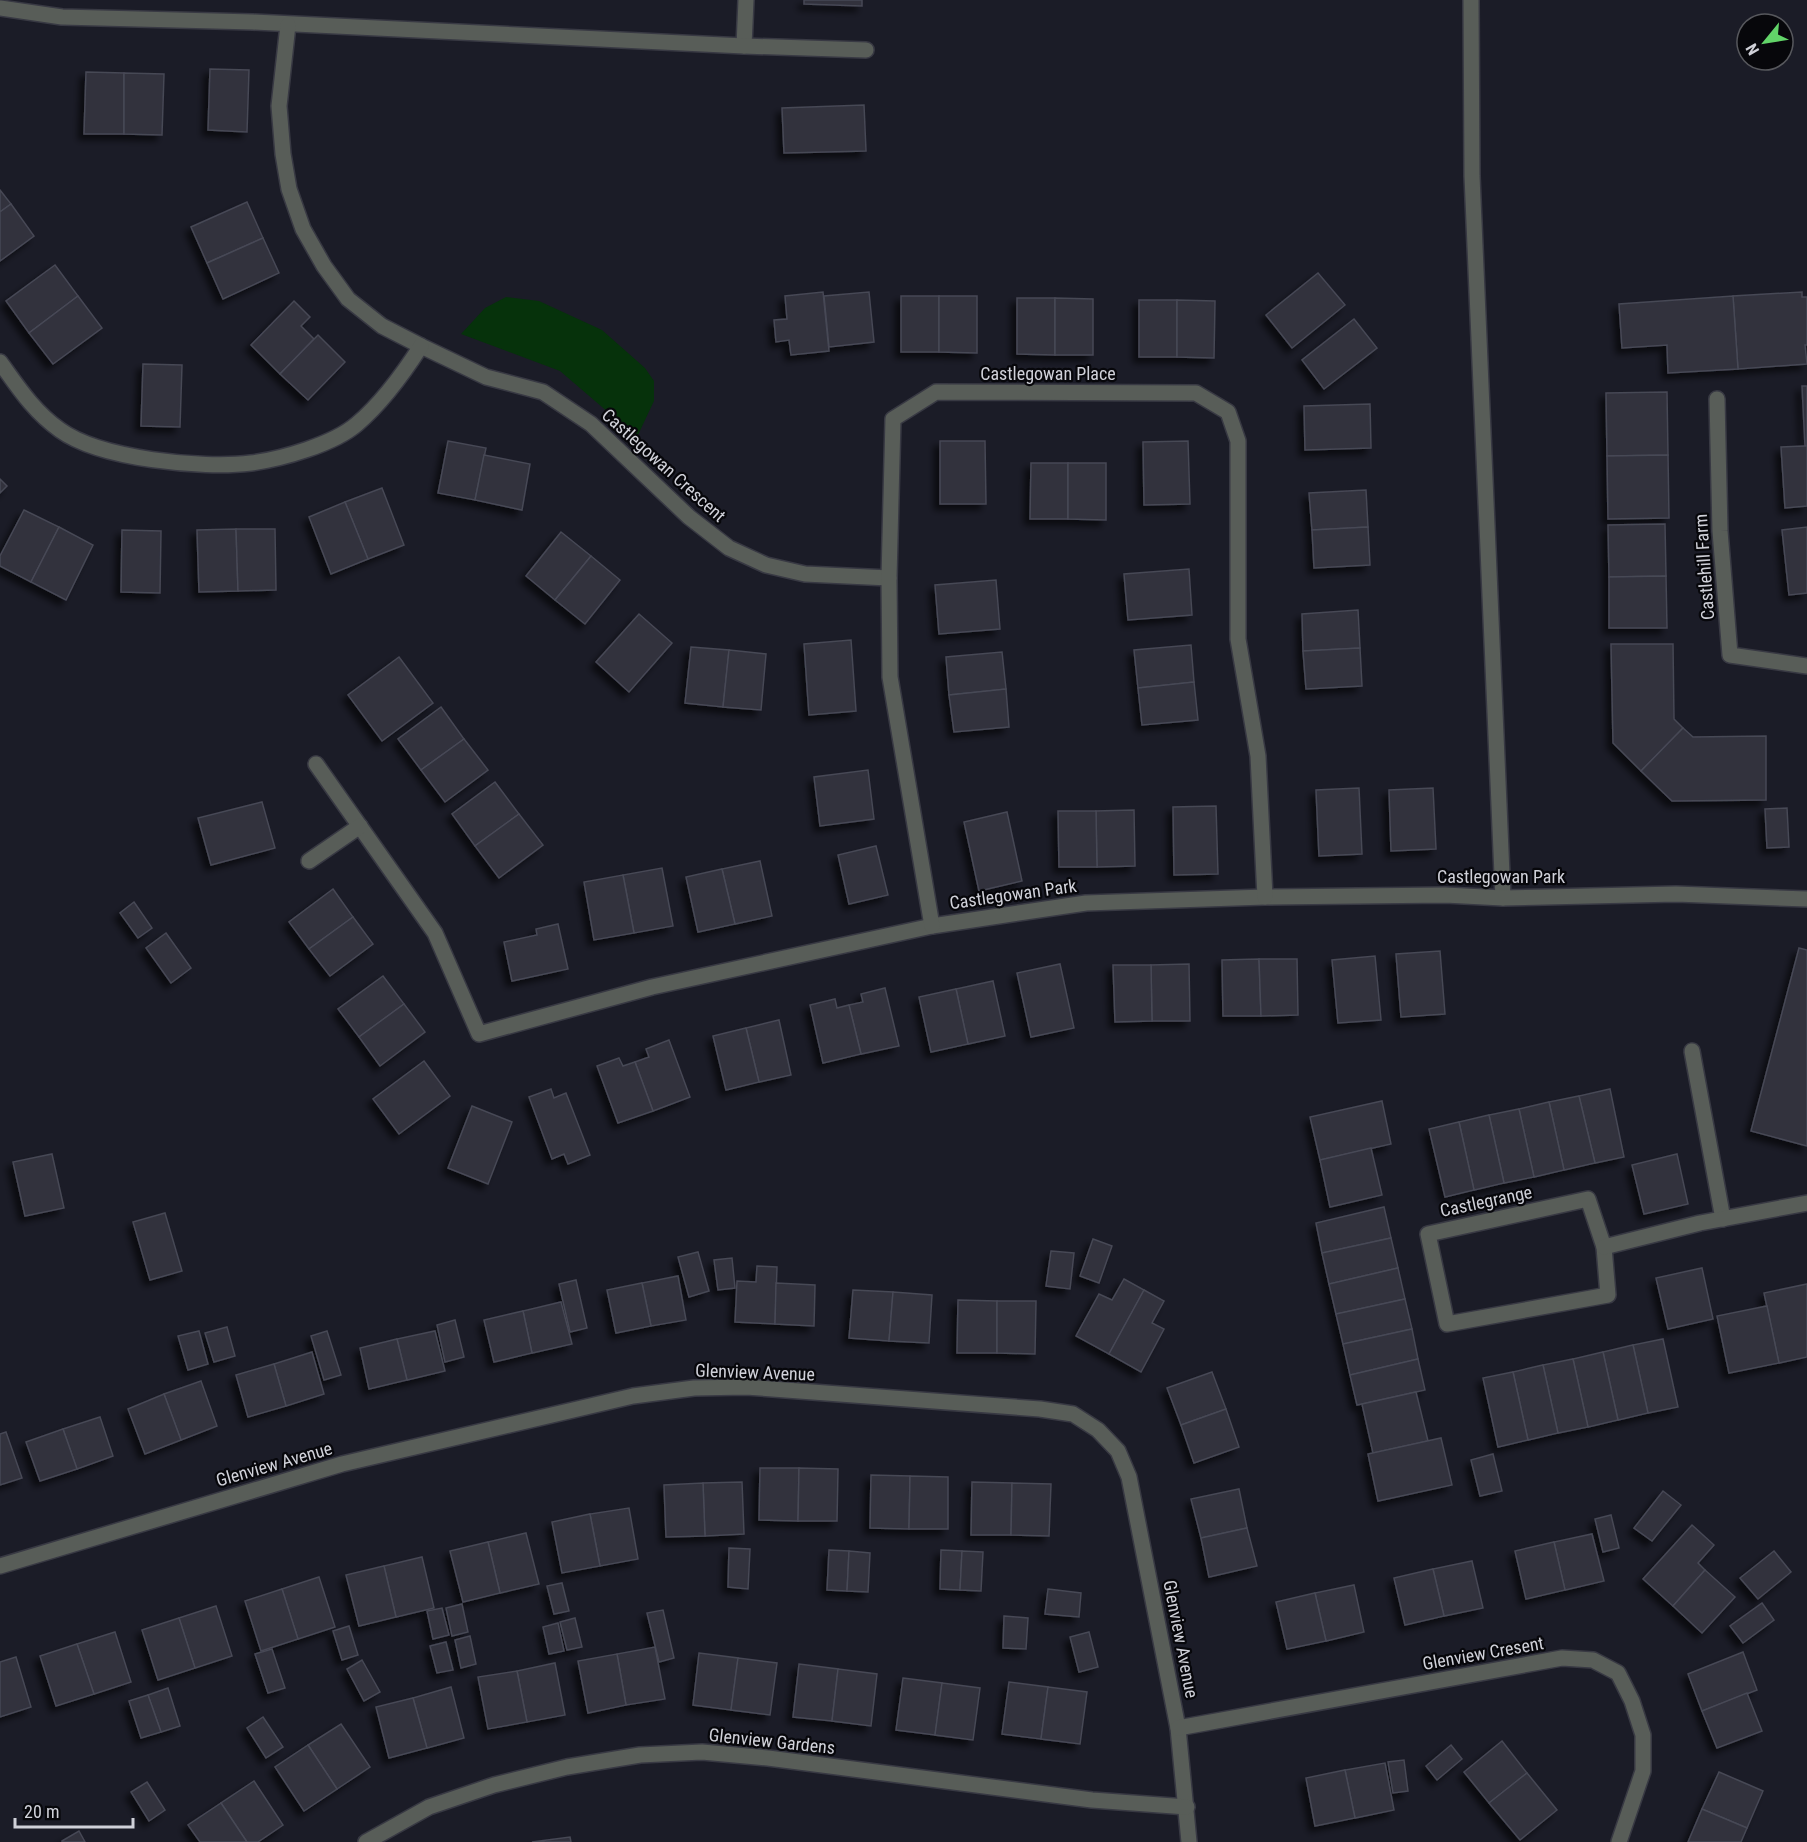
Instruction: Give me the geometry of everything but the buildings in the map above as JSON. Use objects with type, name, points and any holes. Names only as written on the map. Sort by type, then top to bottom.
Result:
[{"type":"street","points":[[744,46],[746,0]]},
{"type":"street","points":[[1471,0],[1472,176],[1503,898]]},
{"type":"street","points":[[0,8],[62,17],[222,21],[866,50]]},
{"type":"street","name":"Castlegowan Crescent","points":[[288,25],[279,106],[289,189],[303,229],[324,266],[348,298],[382,326],[421,346],[486,377],[543,392],[591,424],[689,517],[729,548],[766,565],[805,574],[889,578]]},
{"type":"street","points":[[0,362],[28,402],[61,431],[102,450],[178,464],[250,463],[314,448],[356,425],[400,379],[421,346]]},
{"type":"street","name":"Castlegowan Place","points":[[932,926],[890,677],[889,578],[894,419],[936,392],[1196,393],[1228,412],[1239,441],[1238,639],[1258,756],[1265,897]]},
{"type":"street","name":"Castlehill Farm","points":[[1717,399],[1720,531],[1730,655],[1807,666]]},
{"type":"street","name":"Castlegowan Park","points":[[316,764],[435,933],[479,1034],[652,987],[932,926],[1086,903],[1265,897],[1503,898],[1676,894],[1807,900]]},
{"type":"street","points":[[309,861],[360,826]]},
{"type":"street","points":[[1692,1051],[1723,1219]]},
{"type":"street","name":"Castlegrange","points":[[1588,1199],[1604,1247],[1608,1295],[1447,1324],[1428,1234],[1588,1199]]},
{"type":"street","points":[[1604,1247],[1723,1219],[1807,1203]]},
{"type":"street","name":"Glenview Avenue","points":[[0,1566],[342,1464],[643,1395],[694,1388],[746,1387],[1040,1409],[1073,1414],[1098,1430],[1118,1451],[1129,1477],[1178,1728],[1189,1842]]},
{"type":"street","name":"Glenview Cresent","points":[[1178,1728],[1562,1658],[1593,1660],[1618,1673],[1632,1701],[1642,1735],[1643,1771],[1619,1842]]},
{"type":"street","name":"Glenview Gardens","points":[[366,1842],[429,1807],[494,1785],[567,1767],[640,1755],[702,1752],[768,1758],[1092,1800],[1187,1807]]},
{"type":"green space","points":[[506,297],[539,301],[602,330],[645,368],[654,381],[654,401],[637,437],[560,371],[461,334],[485,308]]}]
